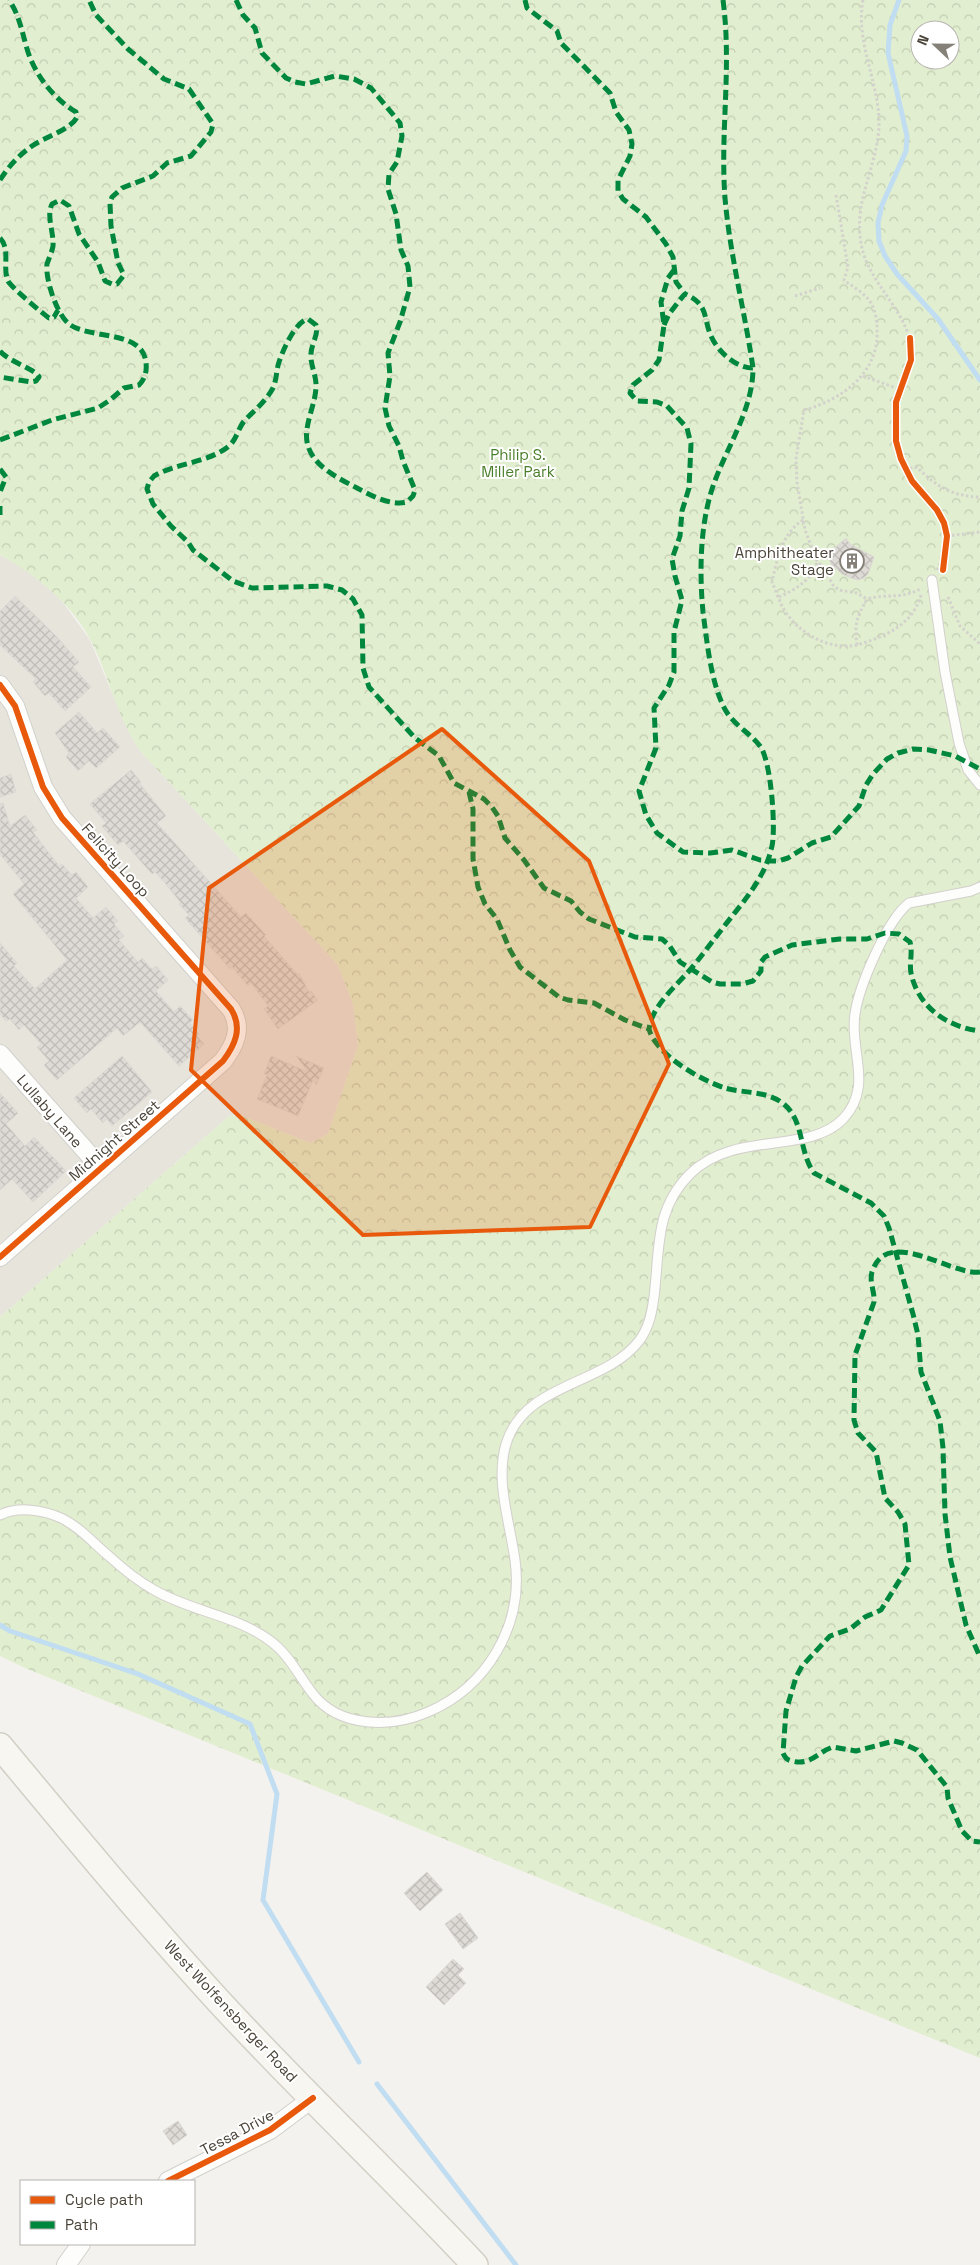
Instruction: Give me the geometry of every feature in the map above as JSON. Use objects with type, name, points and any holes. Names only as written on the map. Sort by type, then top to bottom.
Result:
[{"type":"main road","name":"West Wolfensberger Road","points":[[0,1746],[160,1935],[215,1996],[406,2191],[475,2265]]},
{"type":"street","name":"Felicity Loop","points":[[0,685],[15,706],[43,787],[62,818],[231,1009],[236,1016],[237,1035]]},
{"type":"street","name":"Midnight Street","points":[[0,1257],[223,1061],[237,1035]]},
{"type":"street","name":"Lullaby Lane","points":[[0,1054],[101,1168]]},
{"type":"street","name":"Tessa Drive","points":[[170,2180],[270,2130],[313,2098]]},
{"type":"street","points":[[66,2265],[80,2245]]},
{"type":"lane","points":[[932,580],[945,672],[959,743],[968,770],[980,785]]},
{"type":"lane","points":[[0,1514],[21,1510],[51,1514],[63,1519],[75,1526],[130,1574],[156,1591],[178,1602],[252,1629],[284,1652],[300,1672],[313,1694],[336,1713],[367,1722],[401,1721],[430,1712],[447,1703],[478,1678],[491,1663],[513,1612],[516,1594],[516,1563],[502,1471],[507,1440],[516,1425],[527,1411],[547,1396],[622,1356],[640,1340],[651,1314],[660,1230],[665,1210],[674,1194],[692,1173],[719,1154],[753,1145],[807,1138],[837,1125],[845,1117],[853,1106],[859,1092],[854,1032],[855,1014],[862,990],[885,933],[902,909],[910,903],[971,891],[980,887]]},
{"type":"path","points":[[863,0],[862,39],[876,97],[879,125],[876,147],[861,199],[860,230],[863,252],[880,288],[898,312],[910,338],[911,360],[899,389],[894,425],[898,450],[905,469],[924,497],[937,510],[944,523],[947,536],[944,582]]},
{"type":"path","points":[[836,196],[848,267],[844,280],[871,303],[877,325],[877,343],[863,376],[834,400],[804,410],[796,459],[803,520],[817,561],[823,567],[833,585],[839,590],[857,593],[867,599],[880,596],[898,598],[923,587],[932,580],[945,550]]},
{"type":"path","points":[[796,296],[820,288]]},
{"type":"path","points":[[863,376],[899,389]]},
{"type":"path","points":[[905,469],[917,467],[934,484],[946,490],[959,496],[980,498]]},
{"type":"path","points":[[803,520],[792,529],[780,549],[772,582],[794,622],[811,636],[836,645],[848,647],[887,634],[906,622],[917,609],[923,587]]},
{"type":"path","points":[[947,536],[980,532]]},
{"type":"path","points":[[779,597],[790,592],[805,580],[815,569],[817,561]]},
{"type":"path","points":[[946,590],[960,626],[980,644]]},
{"type":"path","points":[[857,645],[855,630],[858,615],[867,599]]},
{"type":"highlighted area","points":[[442,729],[589,861],[669,1064],[590,1227],[363,1235],[191,1070],[209,888]]},
{"type":"shaded area","points":[[0,555],[22,567],[59,597],[90,640],[111,691],[142,753],[338,965],[353,1004],[358,1045],[328,1134],[310,1143],[240,1115],[229,1116],[0,1317]]},
{"type":"green space","name":"Philip S. Miller Park","points":[[0,0],[980,0],[980,2058],[25,1668],[0,1656],[0,1317],[229,1116],[240,1115],[310,1143],[328,1134],[358,1045],[353,1004],[338,965],[142,753],[126,727],[98,655],[83,628],[74,615],[52,592],[40,581],[0,555]]},
{"type":"building","name":"Amphitheater Stage","points":[[846,538],[850,544],[874,557],[868,574],[864,578],[858,580],[851,578],[842,574],[831,564],[830,552]]},
{"type":"building","points":[[15,596],[56,636],[79,662],[73,667],[91,687],[65,711],[49,693],[45,696],[33,682],[36,679],[0,645],[0,611]]},
{"type":"building","points":[[79,712],[97,733],[103,728],[120,747],[96,768],[89,761],[78,771],[66,757],[69,753],[55,733]]},
{"type":"building","points":[[131,770],[166,816],[157,823],[241,917],[246,913],[297,974],[299,973],[309,992],[311,991],[318,1000],[278,1029],[264,1009],[268,1006],[251,983],[248,986],[232,967],[230,969],[185,918],[189,915],[165,883],[155,872],[152,874],[123,841],[118,845],[102,826],[106,823],[90,804]]},
{"type":"building","points":[[11,774],[16,792],[0,797],[0,778]]},
{"type":"building","points":[[3,803],[10,826],[25,815],[37,830],[33,832],[59,866],[62,864],[72,875],[76,872],[88,887],[76,898],[93,918],[106,907],[118,921],[114,924],[124,936],[119,940],[138,962],[142,958],[152,969],[156,966],[168,980],[156,991],[174,1012],[180,1006],[193,1020],[190,1023],[204,1044],[179,1066],[140,1022],[123,1036],[117,1028],[57,1080],[44,1065],[49,1061],[37,1047],[41,1044],[24,1025],[19,1030],[10,1019],[6,1021],[0,1014],[0,943],[17,963],[14,966],[35,989],[67,960],[13,894],[24,884],[0,854],[0,804]]},
{"type":"building","points":[[122,1056],[152,1092],[112,1126],[107,1119],[103,1123],[91,1109],[87,1113],[74,1098]]},
{"type":"building","points":[[271,1056],[308,1072],[296,1056],[324,1068],[316,1085],[313,1080],[298,1116],[257,1099],[267,1075],[264,1074]]},
{"type":"building","points":[[0,1093],[18,1113],[6,1124],[25,1146],[34,1137],[66,1171],[33,1202],[12,1179],[0,1190]]},
{"type":"building","points":[[427,1872],[443,1890],[420,1911],[404,1893]]},
{"type":"building","points":[[460,1913],[478,1938],[463,1949],[445,1924]]},
{"type":"building","points":[[453,1959],[464,1969],[458,1975],[466,1983],[444,2005],[426,1987]]},
{"type":"building","points":[[178,2121],[187,2135],[173,2145],[163,2131]]},
{"type":"waterway","points":[[899,0],[890,25],[888,53],[907,136],[906,151],[882,205],[878,223],[879,241],[885,256],[897,274],[938,319],[980,380]]},
{"type":"waterway","points":[[0,1625],[10,1631],[138,1674],[250,1724],[277,1794],[263,1900],[359,2062]]},
{"type":"waterway","points":[[377,2084],[516,2265]]},
{"type":"marked path","points":[[0,180],[14,162],[27,150],[57,133],[77,117],[76,112],[53,94],[36,70],[31,61],[18,18],[9,0]]},
{"type":"marked path","points":[[0,440],[52,420],[98,408],[124,388],[139,385],[146,372],[143,352],[136,345],[126,340],[78,329],[69,324],[60,313],[53,296],[47,271],[47,264],[53,246],[50,219],[52,204],[60,200],[69,206],[79,234],[98,262],[105,281],[117,284],[124,275],[118,263],[111,226],[110,203],[112,197],[122,188],[153,176],[167,163],[191,156],[211,132],[213,124],[189,89],[164,79],[128,49],[96,15],[89,0]]},
{"type":"marked path","points":[[236,0],[243,15],[255,28],[262,53],[286,78],[306,84],[335,76],[354,79],[371,88],[400,123],[402,136],[397,162],[389,174],[388,189],[396,214],[401,250],[408,266],[410,287],[400,322],[388,353],[390,376],[385,408],[389,426],[399,446],[415,490],[413,496],[407,502],[395,503],[382,500],[330,472],[315,459],[309,450],[307,429],[316,388],[311,354],[317,329],[316,325],[308,319],[299,325],[287,344],[279,362],[274,385],[270,393],[245,420],[232,443],[221,452],[212,456],[172,468],[154,476],[149,482],[147,489],[153,504],[193,550],[233,581],[252,588],[327,586],[342,590],[353,599],[362,615],[363,668],[369,687],[415,738],[439,756],[454,783],[484,799],[492,807],[498,816],[505,838],[544,888],[571,901],[589,919],[635,937],[662,939],[669,945],[680,962],[712,982],[720,984],[742,984],[753,981],[761,971],[761,962],[765,957],[792,945],[840,939],[867,939],[885,933],[899,934],[910,942],[911,973],[920,996],[927,1005],[946,1020],[956,1025],[980,1031]]},
{"type":"marked path","points":[[525,0],[527,8],[557,31],[561,43],[610,93],[616,112],[629,130],[632,144],[630,156],[618,180],[618,191],[623,199],[646,217],[666,244],[673,257],[676,282],[685,294]]},
{"type":"marked path","points":[[723,0],[726,50],[725,198],[730,241],[753,368],[752,382],[745,410],[716,478],[707,510],[701,561],[702,596],[710,663],[721,701],[729,716],[756,741],[764,754],[772,794],[773,837],[769,858],[752,890],[698,960],[659,1005],[649,1029],[660,1048],[692,1073],[725,1088],[761,1094],[781,1102],[794,1117],[805,1155],[814,1173],[871,1203],[884,1216],[889,1228],[918,1335],[921,1372],[940,1421],[943,1448],[945,1514],[950,1557],[966,1625],[980,1657]]},
{"type":"marked path","points":[[0,238],[5,248],[6,276],[10,284],[49,318],[54,317],[58,310]]},
{"type":"marked path","points":[[674,270],[668,278],[661,302],[664,325],[659,360],[652,370],[633,385],[630,393],[637,401],[657,402],[667,406],[687,428],[691,444],[689,488],[682,511],[680,536],[672,559],[682,600],[674,632],[674,672],[669,685],[654,708],[656,748],[639,791],[646,815],[657,833],[683,852],[710,853],[732,850],[760,860],[778,861],[788,858],[812,843],[831,837],[859,806],[866,785],[873,774],[887,759],[898,753],[913,749],[929,750],[955,756],[980,769]]},
{"type":"marked path","points":[[664,325],[669,314],[685,294],[693,298],[702,307],[711,336],[718,348],[734,362],[753,368]]},
{"type":"marked path","points":[[0,351],[9,359],[33,371],[39,377],[36,381],[31,382],[0,377]]},
{"type":"marked path","points":[[0,469],[6,477],[0,492]]},
{"type":"marked path","points":[[0,506],[0,515]]},
{"type":"marked path","points":[[469,792],[473,809],[473,859],[478,887],[485,904],[497,919],[510,950],[520,967],[559,997],[594,1003],[625,1020],[649,1029]]},
{"type":"marked path","points":[[980,1272],[968,1271],[905,1252],[891,1253],[880,1259],[872,1272],[871,1280],[874,1302],[855,1355],[854,1420],[858,1433],[876,1452],[885,1498],[898,1512],[905,1524],[909,1565],[881,1610],[865,1617],[850,1629],[830,1636],[802,1666],[796,1677],[786,1711],[783,1753],[789,1760],[804,1762],[833,1747],[856,1751],[894,1741],[902,1743],[917,1750],[947,1787],[948,1798],[962,1831],[972,1841],[980,1842]]},
{"type":"cycle path","points":[[910,338],[911,360],[896,402],[896,441],[901,459],[912,481],[937,510],[944,523],[947,536],[943,570]]},
{"type":"cycle path","points":[[0,685],[15,706],[43,787],[62,818],[231,1009],[237,1023],[234,1043],[223,1061],[0,1257]]},
{"type":"cycle path","points":[[170,2180],[270,2130],[313,2098]]},
{"type":"place","name":"Amphitheater Stage","points":[[852,561]]}]
